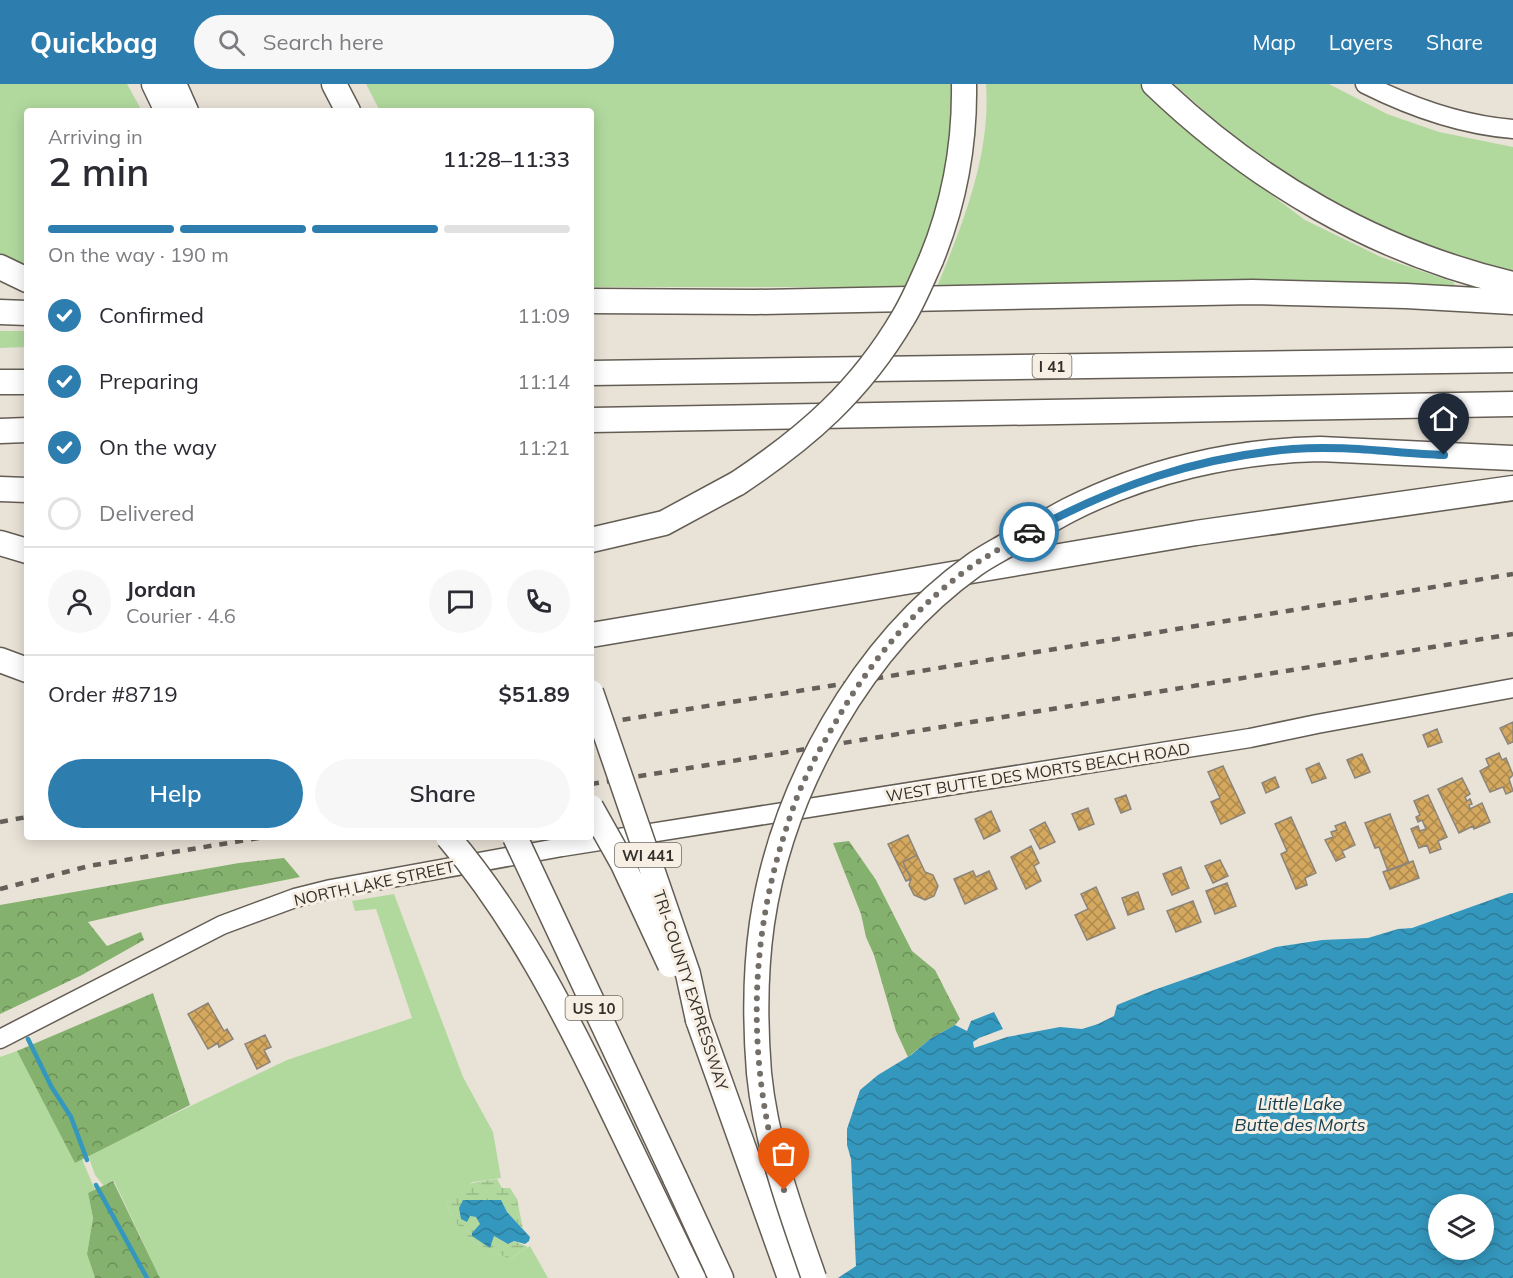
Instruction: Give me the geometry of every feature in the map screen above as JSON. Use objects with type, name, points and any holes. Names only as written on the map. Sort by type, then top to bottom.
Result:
[{"type":"highway","points":[[154,84],[166,108]]},
{"type":"highway","points":[[174,84],[185,108]]},
{"type":"highway","points":[[334,84],[346,108]]},
{"type":"highway","points":[[594,539],[664,523],[738,483],[794,445],[842,400],[862,376],[904,317],[932,260],[946,221],[958,167],[964,113],[964,84]]},
{"type":"highway","points":[[1154,84],[1221,144],[1271,179],[1330,215],[1426,258],[1513,284]]},
{"type":"highway","points":[[0,267],[24,279]]},
{"type":"highway","points":[[594,301],[756,302],[1252,292],[1406,296],[1513,303]]},
{"type":"highway","points":[[0,312],[24,313]]},
{"type":"highway","name":"I 41","points":[[594,373],[1513,360]]},
{"type":"highway","points":[[0,382],[24,382]]},
{"type":"highway","points":[[594,420],[1513,404]]},
{"type":"highway","points":[[0,431],[24,430]]},
{"type":"highway","points":[[814,1278],[778,1172],[767,1125],[759,1074],[756,1014],[757,969],[762,923],[777,859],[789,819],[806,776],[854,692],[900,633],[946,587],[974,565],[1070,510],[1143,479],[1207,461],[1293,449],[1513,458]]},
{"type":"highway","points":[[594,634],[1196,533],[1513,488]]},
{"type":"highway","points":[[0,489],[24,490]]},
{"type":"highway","points":[[0,543],[24,550]]},
{"type":"highway","points":[[0,660],[24,669]]},
{"type":"highway","name":"TRI-COUNTY EXPRESSWAY","points":[[594,701],[688,974],[698,1020],[790,1278]]},
{"type":"highway","points":[[594,812],[623,864],[679,986],[698,1020]]},
{"type":"highway","points":[[450,840],[489,890],[545,979],[584,1053],[693,1278]]},
{"type":"highway","name":"US 10","points":[[516,840],[721,1278]]},
{"type":"street","points":[[1365,84],[1420,108],[1457,119],[1513,129]]},
{"type":"street","name":"WEST BUTTE DES MORTS BEACH ROAD","points":[[562,847],[1250,738],[1513,688]]},
{"type":"street","name":"NORTH LAKE STREET","points":[[0,1039],[175,948],[257,911],[331,889],[562,847]]},
{"type":"green space","points":[[0,84],[127,84],[140,108],[24,108],[24,265],[0,255]]},
{"type":"green space","points":[[366,84],[952,84],[951,151],[932,228],[910,287],[594,287],[594,108],[378,108]]},
{"type":"green space","points":[[986,84],[1140,84],[1204,144],[1305,220],[1381,257],[1453,282],[1456,287],[1275,280],[937,287],[965,213],[980,163],[984,137]]},
{"type":"green space","points":[[1174,84],[1329,84],[1387,114],[1439,132],[1513,147],[1513,271],[1430,248],[1337,205],[1245,147]]},
{"type":"green space","points":[[0,331],[24,331],[24,347],[0,348]]},
{"type":"green space","points":[[849,841],[876,880],[912,951],[935,970],[960,1019],[955,1025],[930,1039],[908,1057],[896,1031],[874,955],[866,937],[861,914],[833,843]]},
{"type":"green space","points":[[284,858],[300,877],[88,922],[107,946],[141,932],[144,940],[82,975],[0,1014],[0,905],[239,863]]},
{"type":"green space","points":[[394,894],[463,1077],[493,1132],[501,1178],[473,1182],[446,1202],[451,1214],[464,1232],[488,1249],[510,1259],[530,1246],[548,1278],[160,1278],[114,1181],[104,1186],[95,1175],[88,1155],[287,1060],[412,1018],[376,909],[355,911],[352,901]]},
{"type":"green space","points":[[153,993],[190,1105],[75,1163],[17,1051]]},
{"type":"green space","points":[[17,1051],[75,1162],[82,1159],[95,1190],[88,1193],[93,1218],[87,1254],[95,1278],[0,1278],[0,1057]]},
{"type":"green space","points":[[497,1179],[502,1188],[510,1188],[517,1199],[523,1229],[507,1212],[500,1200],[463,1200],[470,1216],[476,1217],[484,1230],[508,1244],[514,1241],[528,1247],[510,1259],[488,1250],[471,1239],[457,1224],[446,1202],[462,1187]]},
{"type":"green space","points":[[113,1181],[160,1278],[95,1278],[87,1254],[93,1218],[88,1193]]},
{"type":"water","name":"Little Lake Butte des Morts","points":[[1513,893],[1513,1278],[838,1278],[856,1266],[851,1159],[847,1145],[847,1129],[860,1090],[930,1039],[955,1025],[967,1031],[971,1021],[994,1012],[1003,1029],[979,1038],[973,1042],[974,1048],[1007,1037],[1060,1027],[1082,1029],[1114,1016],[1117,1005],[1276,947],[1322,940],[1368,938],[1398,929],[1412,928]]},
{"type":"water","points":[[463,1200],[501,1200],[507,1212],[530,1237],[529,1241],[525,1244],[514,1241],[508,1244],[494,1236],[490,1248],[472,1236],[480,1224],[476,1217],[470,1216],[467,1222],[461,1219],[459,1208]]},
{"type":"building","points":[[1513,722],[1513,742],[1508,744],[1500,728]]},
{"type":"building","points":[[1437,729],[1442,742],[1428,747],[1423,735]]},
{"type":"building","points":[[1499,753],[1502,760],[1506,758],[1513,775],[1509,779],[1513,791],[1506,794],[1503,787],[1490,792],[1480,771],[1489,766],[1486,759]]},
{"type":"building","points":[[1362,754],[1370,772],[1355,778],[1347,760]]},
{"type":"building","points":[[1319,763],[1326,778],[1312,783],[1306,769]]},
{"type":"building","points":[[1223,766],[1245,813],[1221,824],[1211,802],[1220,798],[1208,772]]},
{"type":"building","points":[[1275,777],[1279,787],[1266,793],[1262,783]]},
{"type":"building","points":[[1462,778],[1470,794],[1465,797],[1467,801],[1470,799],[1472,804],[1469,805],[1470,809],[1482,803],[1490,822],[1474,829],[1473,826],[1459,833],[1438,789]]},
{"type":"building","points":[[1126,795],[1131,809],[1121,813],[1115,799]]},
{"type":"building","points":[[1428,795],[1447,837],[1438,841],[1441,849],[1430,853],[1427,845],[1419,848],[1411,829],[1418,826],[1420,831],[1426,829],[1422,820],[1418,822],[1416,817],[1420,815],[1414,801]]},
{"type":"building","points":[[1088,808],[1094,824],[1079,830],[1072,814]]},
{"type":"building","points":[[991,811],[1000,831],[984,839],[975,819]]},
{"type":"building","points":[[1390,814],[1409,863],[1388,871],[1379,847],[1375,848],[1365,823]]},
{"type":"building","points":[[1291,817],[1316,873],[1305,878],[1307,885],[1296,889],[1281,854],[1287,851],[1275,824]]},
{"type":"building","points":[[1045,822],[1055,842],[1040,849],[1030,830]]},
{"type":"building","points":[[1345,822],[1355,845],[1342,851],[1345,857],[1336,861],[1325,840],[1333,837],[1331,832],[1337,830],[1335,826]]},
{"type":"building","points":[[908,835],[917,855],[903,862],[911,879],[906,881],[888,844]]},
{"type":"building","points":[[1031,846],[1039,863],[1034,866],[1041,881],[1026,889],[1011,857]]},
{"type":"building","points":[[917,855],[925,872],[933,875],[938,886],[934,896],[925,900],[914,895],[909,885],[911,879],[903,862]]},
{"type":"building","points":[[1220,860],[1228,876],[1213,883],[1205,866]]},
{"type":"building","points":[[1413,861],[1419,878],[1390,889],[1383,872]]},
{"type":"building","points":[[1181,867],[1189,888],[1172,895],[1163,874]]},
{"type":"building","points":[[973,871],[976,877],[989,871],[997,889],[965,904],[954,879]]},
{"type":"building","points":[[1227,883],[1236,906],[1215,914],[1206,891]]},
{"type":"building","points":[[1096,887],[1115,928],[1087,940],[1075,915],[1088,909],[1081,894]]},
{"type":"building","points":[[1138,892],[1144,909],[1128,915],[1122,898]]},
{"type":"building","points":[[1193,901],[1201,922],[1176,932],[1167,911]]},
{"type":"building","points":[[208,1003],[224,1031],[227,1029],[233,1039],[219,1047],[218,1043],[208,1049],[188,1014]]},
{"type":"building","points":[[265,1035],[271,1047],[264,1050],[270,1062],[257,1069],[245,1044]]},
{"type":"waterway","points":[[28,1039],[51,1086],[71,1117],[87,1160]]},
{"type":"waterway","points":[[96,1185],[147,1278]]},
{"type":"railway","points":[[594,725],[1513,574]]},
{"type":"railway","points":[[594,784],[1513,634]]},
{"type":"railway","points":[[0,822],[24,818]]},
{"type":"railway","points":[[0,889],[89,866],[247,840]]},
{"type":"way so far","points":[[784,1190],[767,1125],[759,1074],[756,1014],[757,969],[762,923],[789,819],[806,776],[829,732],[854,692],[888,646],[946,587],[974,565],[1029,532]]},
{"type":"route","points":[[1029,532],[1070,510],[1143,479],[1207,461],[1293,449],[1342,449],[1444,455]]}]
